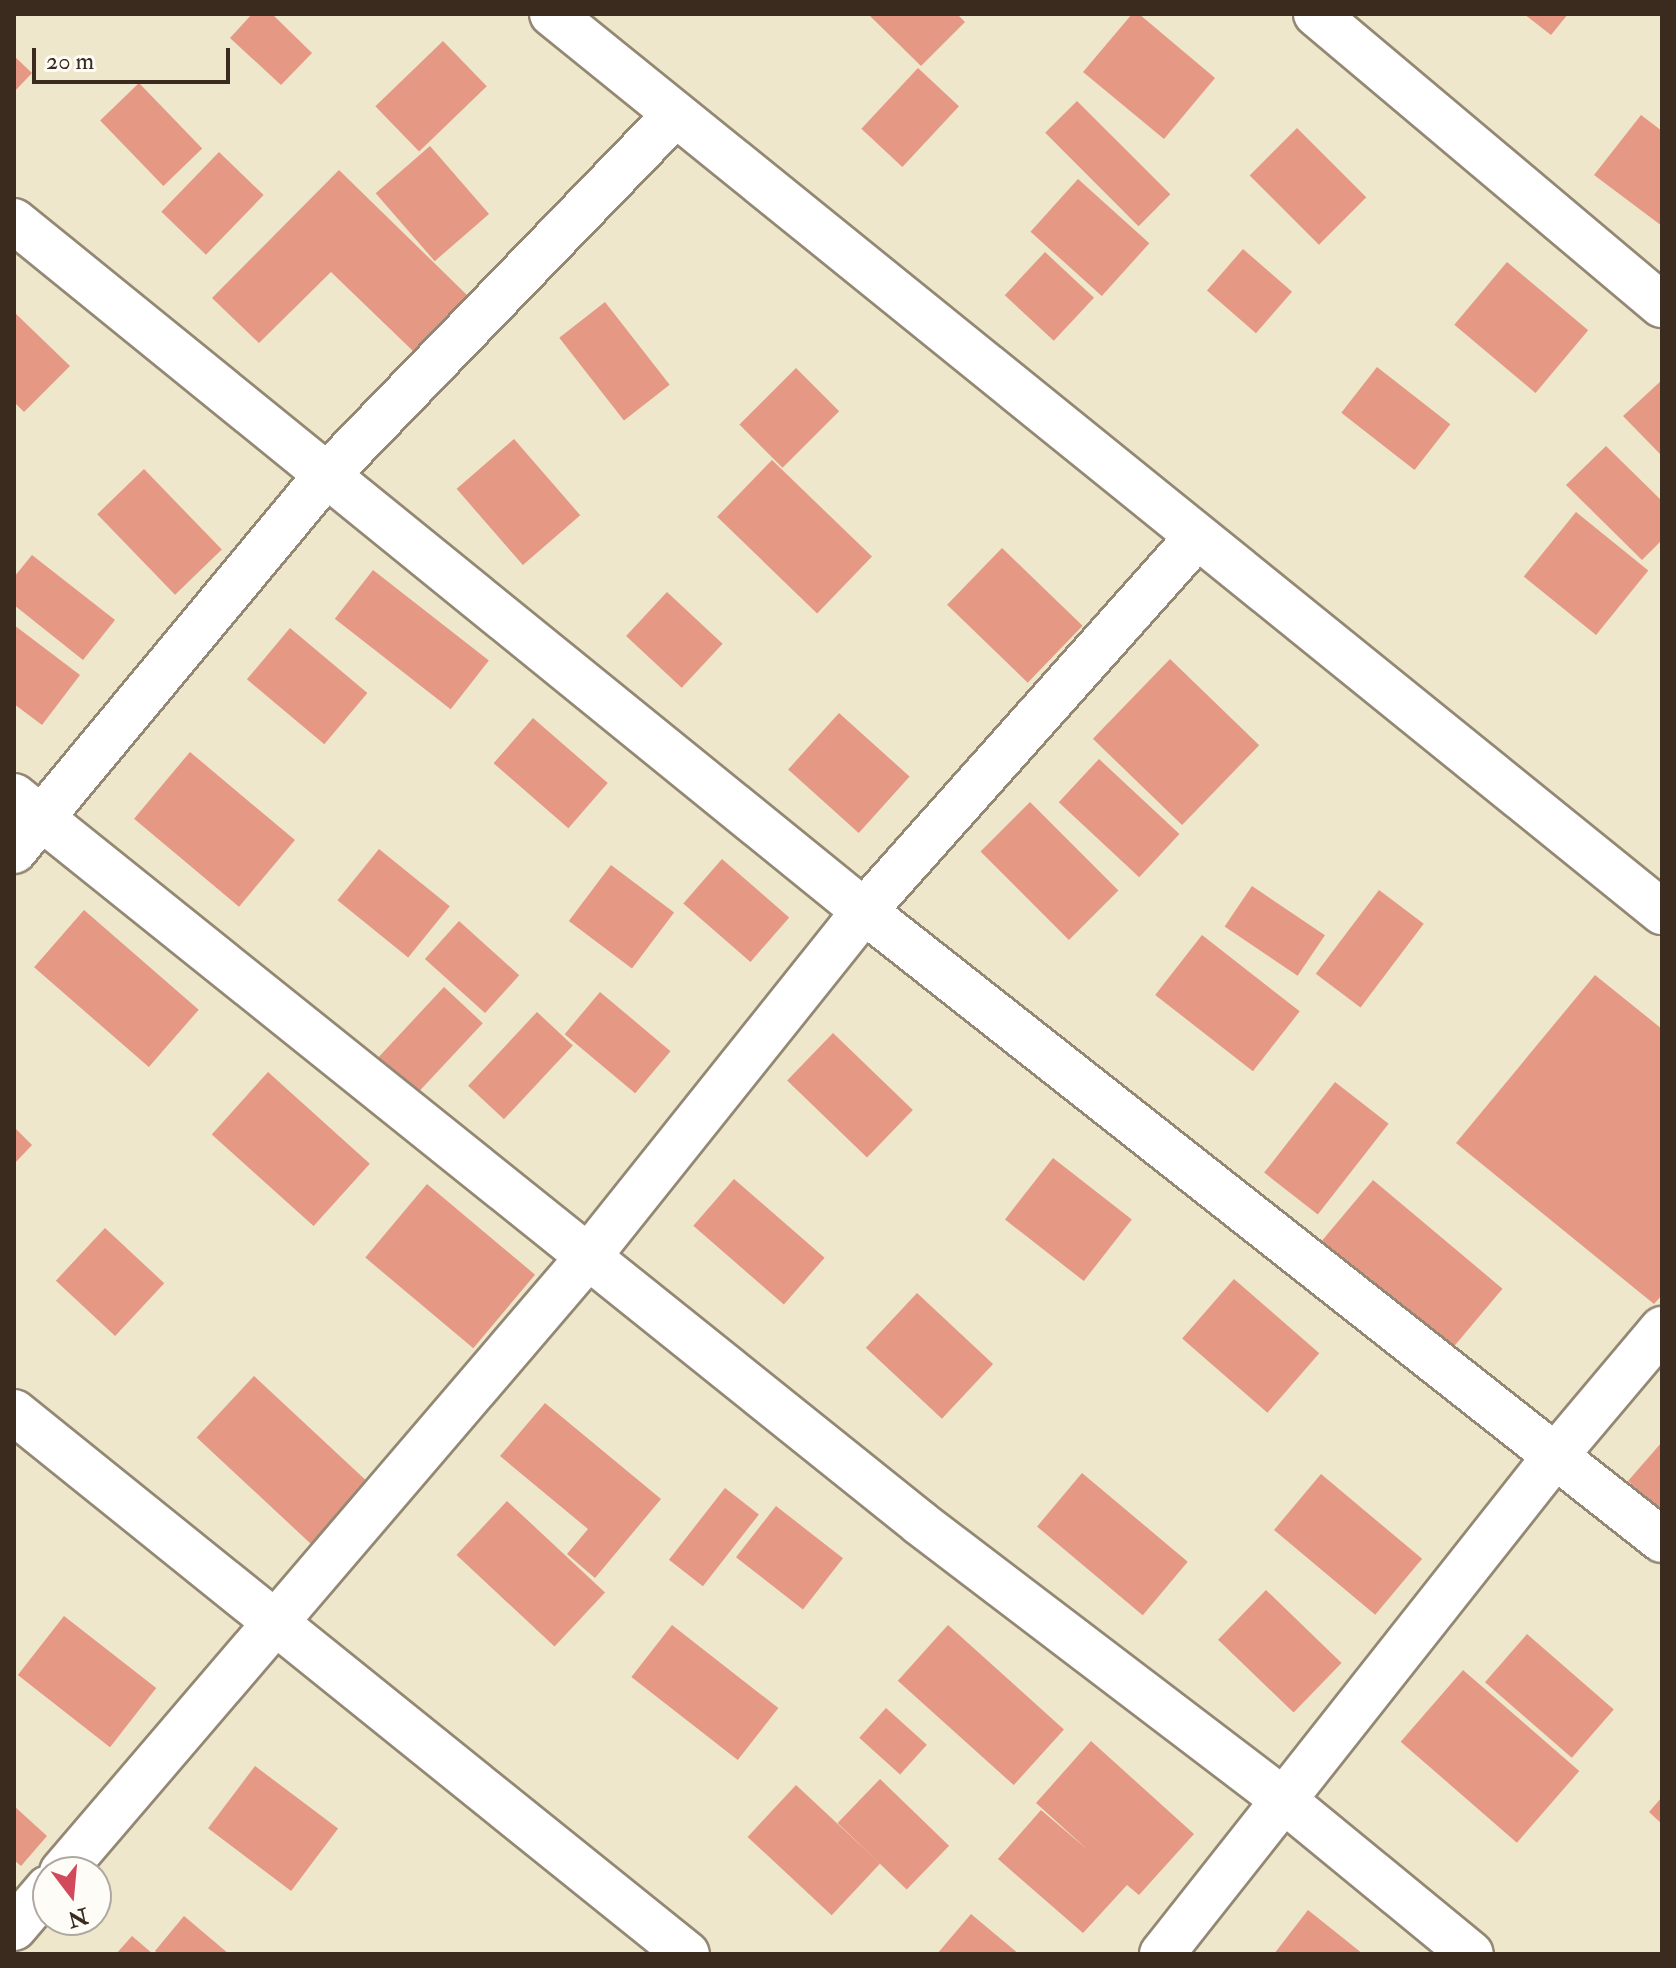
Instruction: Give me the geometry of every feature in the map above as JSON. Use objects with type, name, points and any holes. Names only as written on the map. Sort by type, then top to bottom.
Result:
[{"type":"street","points":[[552,14],[1196,539],[1662,912]]},
{"type":"street","points":[[1316,14],[1662,305]]},
{"type":"street","points":[[674,116],[324,478],[23,822],[588,1257],[920,1523],[1286,1802],[1471,1954]]},
{"type":"street","points":[[14,221],[324,478],[864,911],[1662,1540]]},
{"type":"street","points":[[76,1856],[588,1257],[864,911],[1196,539]]},
{"type":"street","points":[[1162,1954],[1286,1802],[1556,1455],[1662,1329]]},
{"type":"street","points":[[14,1412],[687,1954]]},
{"type":"street","points":[[14,1928],[32,1907]]},
{"type":"building","points":[[252,14],[272,14],[312,53],[281,85],[230,38]]},
{"type":"building","points":[[868,14],[957,14],[965,22],[921,66]]},
{"type":"building","points":[[1132,14],[1139,14],[1215,78],[1164,139],[1083,72]]},
{"type":"building","points":[[1524,14],[1568,14],[1551,35]]},
{"type":"building","points":[[443,41],[487,86],[419,152],[375,106]]},
{"type":"building","points":[[14,56],[32,73],[14,92]]},
{"type":"building","points":[[918,68],[959,106],[902,167],[861,129]]},
{"type":"building","points":[[139,83],[202,148],[163,186],[100,121]]},
{"type":"building","points":[[1077,101],[1170,194],[1139,226],[1045,133]]},
{"type":"building","points":[[1641,115],[1662,131],[1662,226],[1594,175]]},
{"type":"building","points":[[1297,128],[1366,197],[1319,245],[1250,175]]},
{"type":"building","points":[[430,146],[489,214],[435,261],[376,193]]},
{"type":"building","points":[[219,152],[264,195],[206,255],[161,212]]},
{"type":"building","points":[[339,170],[468,296],[413,351],[331,272],[259,343],[212,298]]},
{"type":"building","points":[[1078,179],[1149,243],[1102,296],[1030,232]]},
{"type":"building","points":[[1243,249],[1292,292],[1256,333],[1207,291]]},
{"type":"building","points":[[1045,252],[1094,298],[1054,341],[1005,295]]},
{"type":"building","points":[[1507,262],[1588,330],[1535,393],[1454,325]]},
{"type":"building","points":[[605,302],[670,385],[624,420],[559,338]]},
{"type":"building","points":[[14,312],[70,366],[24,412],[14,402]]},
{"type":"building","points":[[1377,367],[1450,424],[1415,470],[1341,413]]},
{"type":"building","points":[[796,368],[839,411],[783,468],[739,425]]},
{"type":"building","points":[[1662,380],[1662,456],[1623,416]]},
{"type":"building","points":[[514,439],[580,515],[523,565],[457,489]]},
{"type":"building","points":[[1606,446],[1662,501],[1662,540],[1642,560],[1566,485]]},
{"type":"building","points":[[772,460],[872,557],[817,613],[717,517]]},
{"type":"building","points":[[144,469],[222,550],[175,595],[97,514]]},
{"type":"building","points":[[1576,512],[1648,571],[1596,635],[1524,577]]},
{"type":"building","points":[[1002,548],[1083,626],[1028,683],[947,605]]},
{"type":"building","points":[[32,555],[115,620],[83,660],[14,605],[14,577]]},
{"type":"building","points":[[373,570],[489,661],[451,709],[335,619]]},
{"type":"building","points":[[667,592],[723,644],[682,688],[626,636]]},
{"type":"building","points":[[14,625],[80,675],[42,725],[14,704]]},
{"type":"building","points":[[290,628],[367,693],[324,744],[247,679]]},
{"type":"building","points":[[1170,659],[1259,745],[1182,825],[1093,739]]},
{"type":"building","points":[[839,713],[910,777],[859,833],[788,769]]},
{"type":"building","points":[[533,718],[608,783],[568,828],[494,763]]},
{"type":"building","points":[[190,752],[295,840],[239,907],[134,819]]},
{"type":"building","points":[[1099,759],[1179,834],[1139,877],[1059,802]]},
{"type":"building","points":[[1030,802],[1118,890],[1069,940],[981,851]]},
{"type":"building","points":[[379,849],[450,906],[408,958],[337,900]]},
{"type":"building","points":[[722,859],[789,917],[750,962],[683,904]]},
{"type":"building","points":[[611,865],[674,913],[632,968],[569,921]]},
{"type":"building","points":[[1252,886],[1325,935],[1298,976],[1225,927]]},
{"type":"building","points":[[1379,890],[1424,924],[1361,1008],[1316,974]]},
{"type":"building","points":[[84,910],[199,1010],[149,1067],[34,967]]},
{"type":"building","points":[[459,921],[519,975],[485,1013],[425,959]]},
{"type":"building","points":[[1202,935],[1300,1011],[1253,1071],[1155,995]]},
{"type":"building","points":[[1595,975],[1662,1029],[1662,1295],[1654,1304],[1456,1143]]},
{"type":"building","points":[[444,987],[483,1023],[415,1096],[376,1059]]},
{"type":"building","points":[[600,992],[670,1051],[635,1093],[565,1034]]},
{"type":"building","points":[[537,1012],[573,1045],[504,1119],[468,1086]]},
{"type":"building","points":[[833,1033],[913,1110],[867,1158],[787,1080]]},
{"type":"building","points":[[268,1072],[370,1164],[314,1226],[212,1134]]},
{"type":"building","points":[[1335,1082],[1389,1124],[1318,1214],[1264,1173]]},
{"type":"building","points":[[14,1127],[32,1145],[14,1164]]},
{"type":"building","points":[[1053,1158],[1132,1220],[1084,1281],[1005,1219]]},
{"type":"building","points":[[734,1179],[825,1258],[784,1305],[693,1226]]},
{"type":"building","points":[[1373,1180],[1502,1289],[1449,1352],[1320,1244]]},
{"type":"building","points":[[427,1184],[535,1275],[473,1348],[365,1258]]},
{"type":"building","points":[[105,1228],[164,1283],[115,1336],[56,1281]]},
{"type":"building","points":[[1234,1279],[1319,1353],[1267,1413],[1182,1339]]},
{"type":"building","points":[[917,1293],[993,1364],[942,1419],[866,1348]]},
{"type":"building","points":[[254,1376],[372,1486],[314,1547],[197,1437]]},
{"type":"building","points":[[545,1403],[661,1499],[595,1578],[567,1554],[588,1529],[500,1456]]},
{"type":"building","points":[[1662,1442],[1662,1512],[1628,1481]]},
{"type":"building","points":[[1082,1473],[1188,1562],[1143,1615],[1037,1527]]},
{"type":"building","points":[[1321,1474],[1422,1559],[1375,1615],[1274,1530]]},
{"type":"building","points":[[725,1488],[759,1514],[703,1586],[669,1560]]},
{"type":"building","points":[[507,1501],[605,1592],[555,1647],[457,1555]]},
{"type":"building","points":[[776,1506],[843,1558],[803,1610],[736,1557]]},
{"type":"building","points":[[1266,1590],[1342,1663],[1294,1713],[1218,1640]]},
{"type":"building","points":[[64,1616],[156,1688],[110,1747],[18,1675]]},
{"type":"building","points":[[672,1625],[778,1708],[738,1760],[631,1677]]},
{"type":"building","points":[[948,1625],[1064,1729],[1014,1785],[898,1681]]},
{"type":"building","points":[[1527,1634],[1614,1709],[1572,1758],[1485,1682]]},
{"type":"building","points":[[1463,1670],[1579,1771],[1517,1843],[1401,1742]]},
{"type":"building","points":[[886,1708],[927,1745],[900,1775],[859,1738]]},
{"type":"building","points":[[1091,1741],[1194,1834],[1139,1895],[1127,1885],[1083,1933],[998,1859],[1041,1810],[1089,1851],[1036,1803]]},
{"type":"building","points":[[255,1766],[338,1829],[291,1891],[208,1828]]},
{"type":"building","points":[[880,1779],[949,1846],[907,1890],[838,1823]]},
{"type":"building","points":[[796,1785],[880,1863],[832,1915],[748,1837]]},
{"type":"building","points":[[1662,1797],[1662,1824],[1649,1812]]},
{"type":"building","points":[[14,1806],[47,1836],[21,1866],[14,1860]]},
{"type":"building","points":[[1308,1910],[1363,1954],[1274,1954]]},
{"type":"building","points":[[971,1914],[1019,1954],[937,1954]]},
{"type":"building","points":[[184,1916],[229,1954],[159,1954],[155,1951]]},
{"type":"building","points":[[132,1936],[153,1954],[116,1954]]}]
